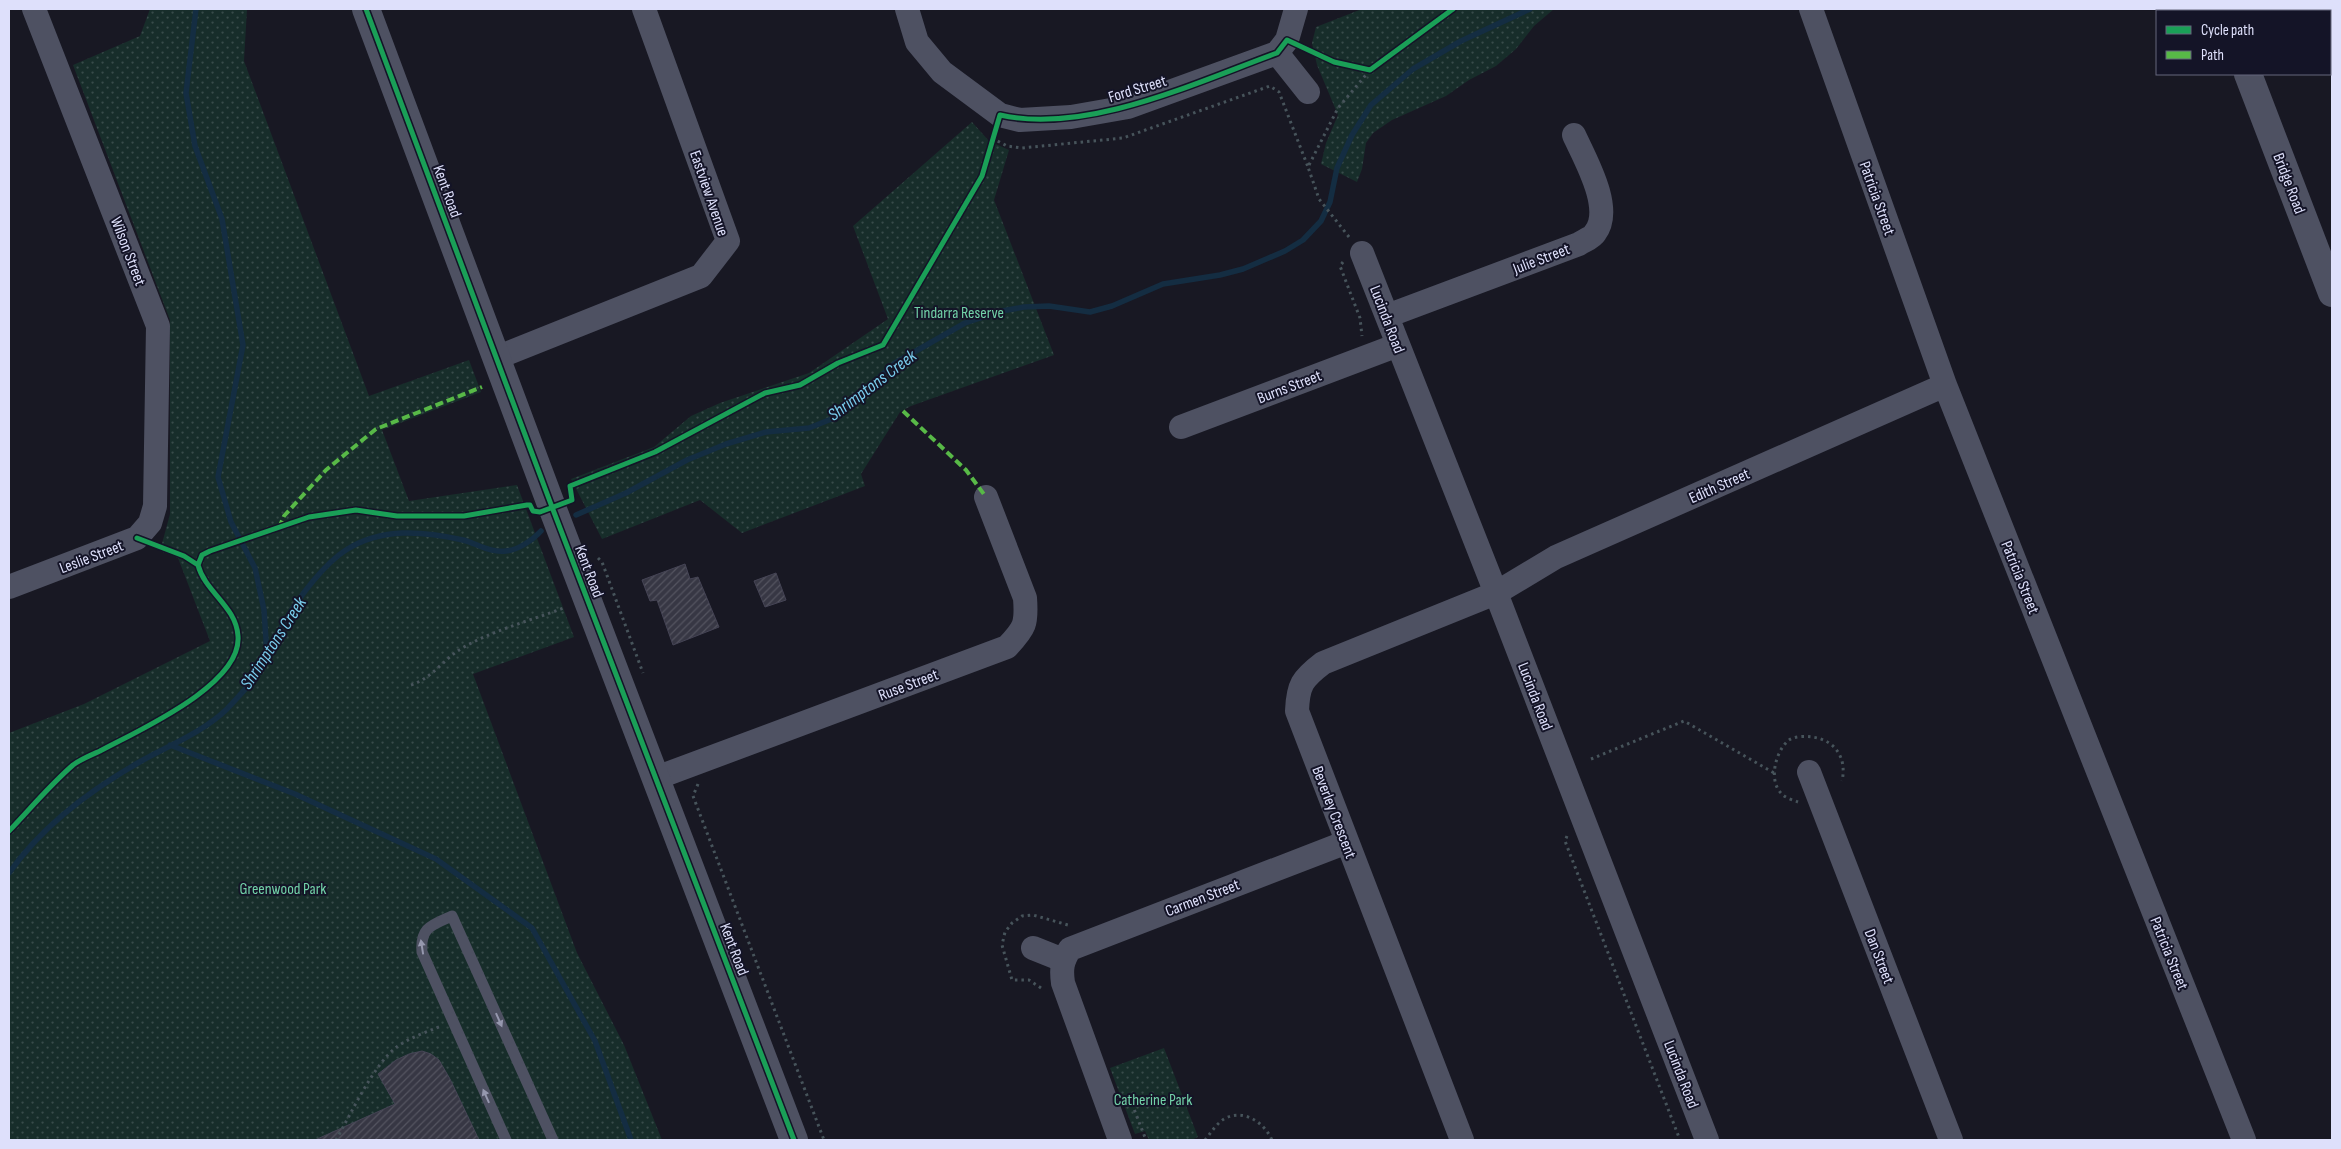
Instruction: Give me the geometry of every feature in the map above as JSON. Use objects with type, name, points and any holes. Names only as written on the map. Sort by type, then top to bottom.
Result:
[{"type":"street","name":"Wilson Street","points":[[34,9],[158,326],[155,506]]},
{"type":"street","name":"Kent Road","points":[[366,9],[496,358],[794,1140]]},
{"type":"street","name":"Eastview Avenue","points":[[496,358],[701,276],[728,241],[644,9]]},
{"type":"street","name":"Ford Street","points":[[907,9],[917,42],[942,72],[1000,115],[1020,120],[1042,119],[1128,107],[1277,53]]},
{"type":"street","points":[[1296,9],[1287,40],[1277,53],[1308,92]]},
{"type":"street","name":"Patricia Street","points":[[1811,9],[1945,384],[2244,1140]]},
{"type":"street","name":"Bridge Road","points":[[2248,75],[2325,255],[2332,293]]},
{"type":"street","name":"Julie Street","points":[[1387,316],[1579,244],[1595,234],[1603,211],[1595,181],[1574,135]]},
{"type":"street","name":"Lucinda Road","points":[[1352,251],[1387,316],[1707,1140]]},
{"type":"street","name":"Burns Street","points":[[1181,428],[1398,345]]},
{"type":"street","name":"Edith Street","points":[[1496,593],[1556,557],[1945,384]]},
{"type":"street","name":"Ruse Street","points":[[656,778],[1007,647],[1022,632],[1026,614],[1025,598],[986,497]]},
{"type":"street","name":"Leslie Street","points":[[9,587],[138,538],[150,523],[155,506]]},
{"type":"street","name":"Beverley Crescent","points":[[1462,1140],[1297,711],[1298,694],[1306,676],[1323,663],[1496,593]]},
{"type":"street","name":"Dan Street","points":[[1809,772],[1951,1140]]},
{"type":"street","name":"Carmen Street","points":[[1063,960],[1070,950],[1080,944],[1347,842]]},
{"type":"street","points":[[1033,948],[1063,960],[1061,972],[1063,983],[1120,1140]]},
{"type":"lane","points":[[506,1140],[422,952],[421,938],[428,927],[452,916],[553,1140]]},
{"type":"path","points":[[1308,167],[1338,108],[1370,70],[1377,65]]},
{"type":"path","points":[[1361,68],[1370,70]]},
{"type":"path","points":[[1270,86],[1279,92],[1319,199],[1352,251],[1340,266],[1360,318],[1361,334],[1370,355]]},
{"type":"path","points":[[990,146],[1000,115]]},
{"type":"path","points":[[411,685],[425,681],[462,648],[479,639],[569,606]]},
{"type":"path","points":[[1591,759],[1684,721],[1774,773],[1776,785],[1781,794],[1798,802],[1803,810]]},
{"type":"path","points":[[696,778],[698,786],[693,796],[824,1140]]},
{"type":"path","points":[[336,1140],[373,1076],[390,1053],[409,1040],[453,1021]]},
{"type":"path","points":[[1130,1098],[1146,1140]]},
{"type":"path","points":[[1205,1140],[1224,1119],[1236,1116],[1249,1117],[1261,1124],[1272,1140]]},
{"type":"green space","name":"Greenwood Park","points":[[150,9],[247,9],[244,61],[369,396],[469,360],[481,392],[382,430],[409,501],[517,485],[574,637],[473,674],[577,953],[624,1045],[662,1140],[9,1140],[9,733],[84,704],[210,641],[178,558],[160,551],[170,514],[170,320],[73,65],[140,36]]},
{"type":"green space","points":[[1362,9],[1554,9],[1534,26],[1516,49],[1496,66],[1469,80],[1446,96],[1392,120],[1373,133],[1366,143],[1362,169],[1357,182],[1321,164],[1326,143],[1338,115],[1317,65],[1312,43],[1316,27]]},
{"type":"green space","name":"Tindarra Reserve","points":[[972,122],[989,141],[1009,150],[994,200],[1054,355],[911,406],[900,412],[861,474],[865,486],[742,533],[700,500],[602,539],[571,479],[654,447],[691,416],[720,403],[809,373],[888,319],[853,226]]},
{"type":"green space","name":"Catherine Park","points":[[1164,1048],[1198,1137],[1191,1140],[1149,1140],[1145,1131],[1135,1134],[1110,1068]]},
{"type":"building","points":[[685,564],[690,579],[698,577],[719,627],[673,645],[657,600],[650,601],[642,580]]},
{"type":"building","points":[[776,573],[786,600],[765,607],[754,581]]},
{"type":"building","points":[[422,1051],[431,1054],[439,1060],[479,1140],[315,1140],[395,1104],[378,1074],[396,1060]]},
{"type":"waterway","points":[[196,9],[186,93],[195,146],[222,219],[243,345],[218,477],[231,522],[255,568],[264,610],[267,655]]},
{"type":"waterway","name":"Shrimptons Creek","points":[[576,515],[626,493],[687,460],[726,444],[766,432],[809,428],[834,418],[895,363],[965,323],[1002,311],[1024,307],[1049,306],[1090,312],[1112,306],[1163,284],[1220,275],[1243,269],[1285,251],[1303,240],[1321,221],[1330,202],[1337,168],[1352,135],[1371,105],[1413,69],[1461,41],[1530,9]]},
{"type":"waterway","name":"Shrimptons Creek","points":[[9,873],[37,839],[87,796],[124,771],[198,731],[227,709],[257,675],[283,625],[305,591],[321,572],[346,550],[374,537],[388,534],[418,533],[463,540],[489,549],[506,551],[525,544],[541,531]]},
{"type":"waterway","points":[[170,745],[295,794],[436,859],[532,928],[595,1041],[631,1140]]},
{"type":"marked path","points":[[279,528],[284,516],[326,470],[376,429],[482,387]]},
{"type":"marked path","points":[[903,411],[966,470],[986,497]]},
{"type":"cycle path","points":[[366,9],[552,507],[794,1140]]},
{"type":"cycle path","points":[[9,831],[73,765],[161,719],[206,689],[223,672],[235,654],[238,636],[232,616],[202,575],[198,565],[202,555],[309,517],[356,510],[397,516],[464,516],[527,505],[530,505],[533,511],[540,512],[572,500],[570,486],[655,452],[765,393],[800,385],[838,363],[883,345],[982,176],[1000,115],[1033,119],[1068,118],[1104,112],[1177,91],[1277,53],[1287,40],[1334,62],[1370,70],[1453,9]]},
{"type":"cycle path","points":[[137,538],[184,556],[198,565]]}]
